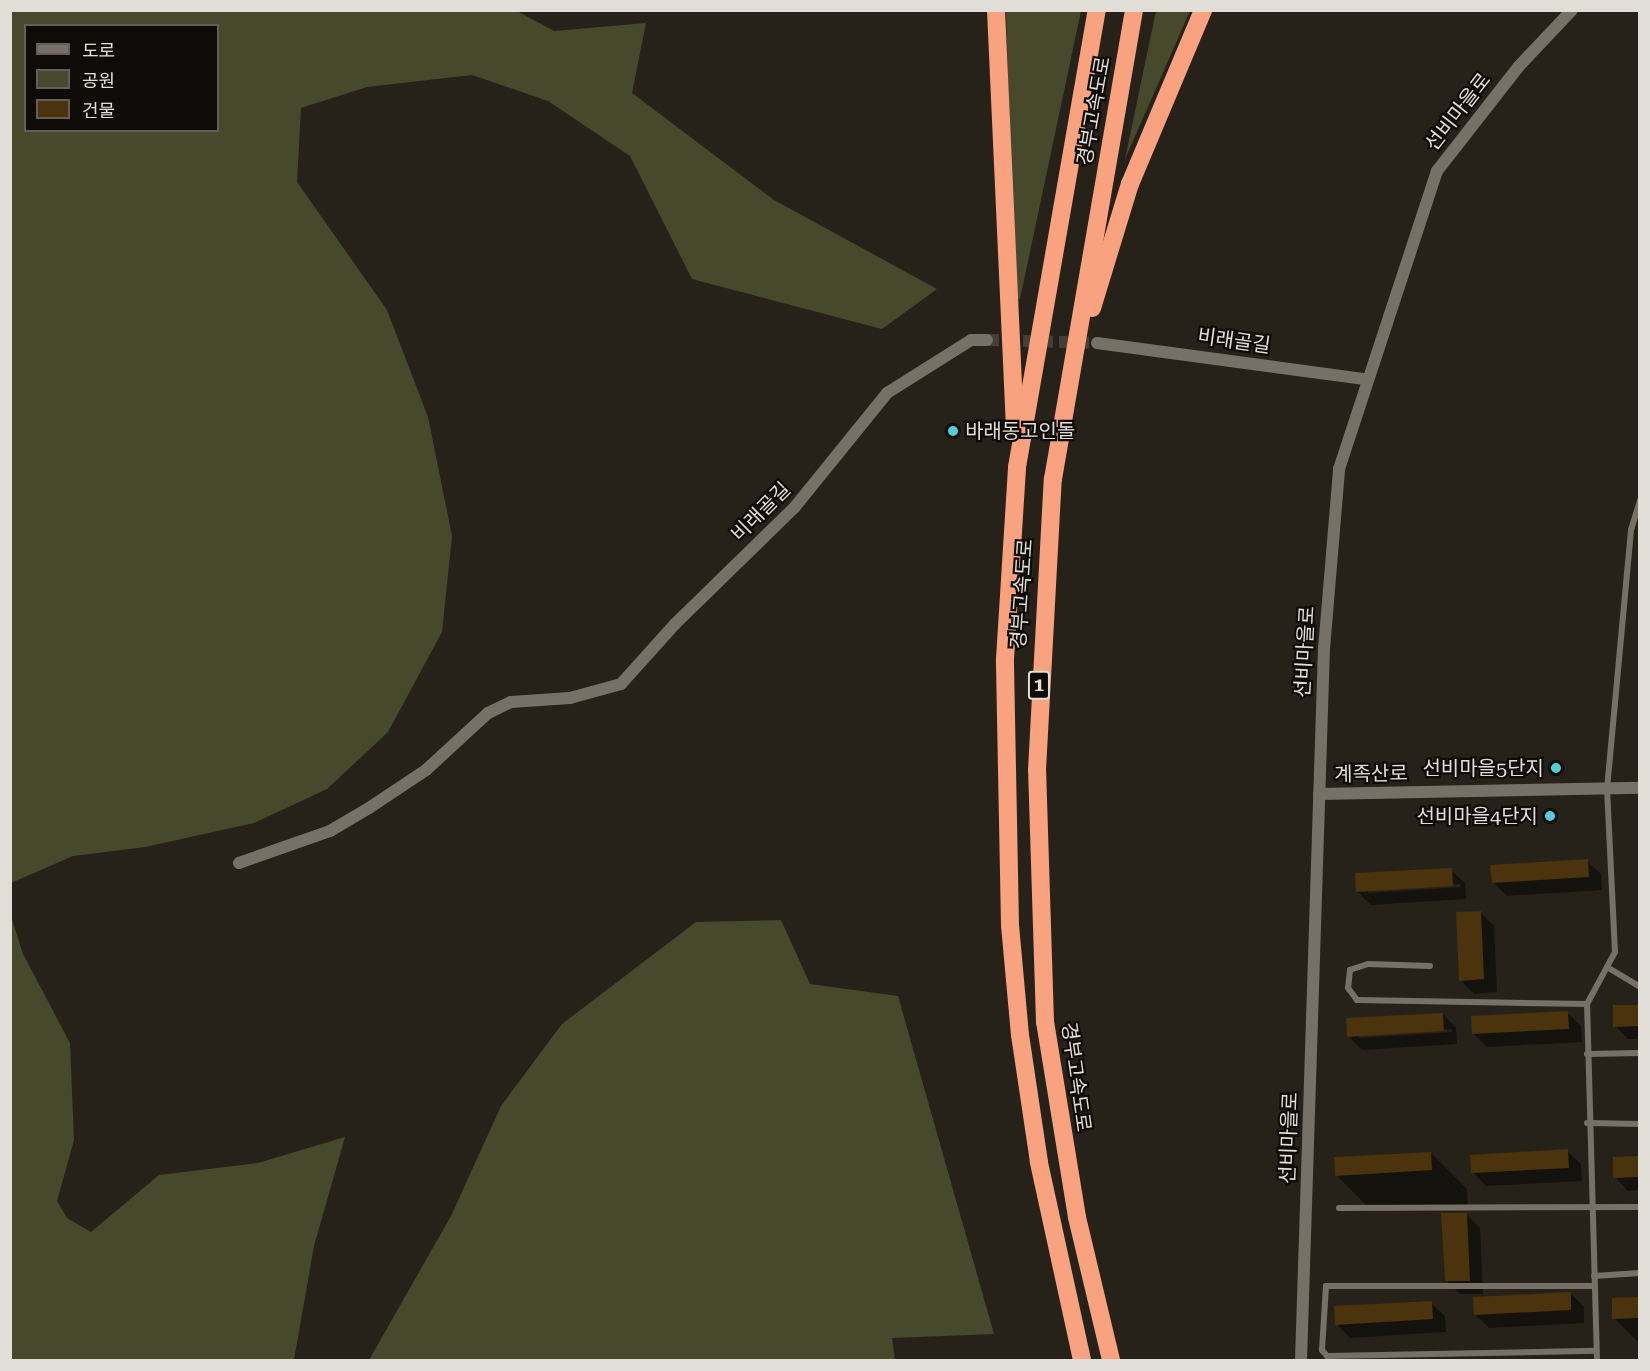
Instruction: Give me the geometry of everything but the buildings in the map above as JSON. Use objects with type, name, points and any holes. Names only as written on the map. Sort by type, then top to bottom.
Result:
[{"type":"highway","points":[[996,10],[1017,467]]},
{"type":"highway","name":"경부고속도로","points":[[1082,1360],[1039,1162],[1010,925],[1005,658],[1017,467],[1097,10]]},
{"type":"highway","name":"경부고속도로","points":[[1111,1360],[1077,1217],[1045,1022],[1037,770],[1053,479],[1134,10]]},
{"type":"highway","points":[[1053,479],[1085,332],[1130,184],[1203,10]]},
{"type":"street","name":"선비마을로","points":[[1301,1360],[1319,794],[1339,469],[1365,379],[1437,171],[1519,66],[1572,10]]},
{"type":"street","name":"비래골길","points":[[239,863],[330,831],[369,808],[426,770],[488,713],[511,702],[555,696],[570,698],[621,684],[675,624],[794,508],[887,393],[971,340],[987,340]]},
{"type":"street","name":"비래골길","points":[[1097,343],[1365,379]]},
{"type":"street","name":"계족산로","points":[[1319,794],[1640,788]]},
{"type":"lane","points":[[1596,1360],[1587,1124],[1587,1004],[1615,952],[1607,789],[1630,530],[1640,500]]},
{"type":"lane","points":[[1430,966],[1368,964],[1350,970],[1348,988],[1357,1000],[1587,1004]]},
{"type":"lane","points":[[1607,967],[1640,987]]},
{"type":"lane","points":[[1587,1054],[1640,1053]]},
{"type":"lane","points":[[1587,1124],[1640,1124]]},
{"type":"lane","points":[[1339,1208],[1640,1207]]},
{"type":"lane","points":[[1594,1276],[1640,1274]]},
{"type":"lane","points":[[1594,1286],[1326,1286],[1322,1350],[1328,1356],[1596,1351]]},
{"type":"green space","points":[[515,10],[554,31],[646,23],[632,93],[774,200],[937,289],[882,329],[692,279],[630,156],[548,101],[472,75],[367,87],[301,108],[297,182],[387,310],[428,417],[452,536],[442,632],[388,732],[327,789],[254,823],[145,847],[73,856],[11,883],[11,11]]},
{"type":"green space","points":[[1006,11],[1081,11],[1020,299],[1015,298]]},
{"type":"green space","points":[[1156,11],[1190,11],[1125,159]]},
{"type":"green space","points":[[11,916],[23,954],[70,1043],[74,1140],[57,1201],[67,1218],[91,1232],[159,1175],[258,1163],[345,1137],[314,1246],[294,1360],[11,1360]]},
{"type":"green space","points":[[781,920],[810,984],[898,996],[994,1334],[892,1338],[895,1360],[369,1360],[451,1216],[501,1106],[562,1024],[696,922]]},
{"type":"tunnel","points":[[987,340],[1097,343]]},
{"type":"place","name":"바래동고인돌","points":[[953,431]]},
{"type":"place","name":"선비마을5단지","points":[[1556,768]]},
{"type":"place","name":"선비마을4단지","points":[[1550,816]]}]
